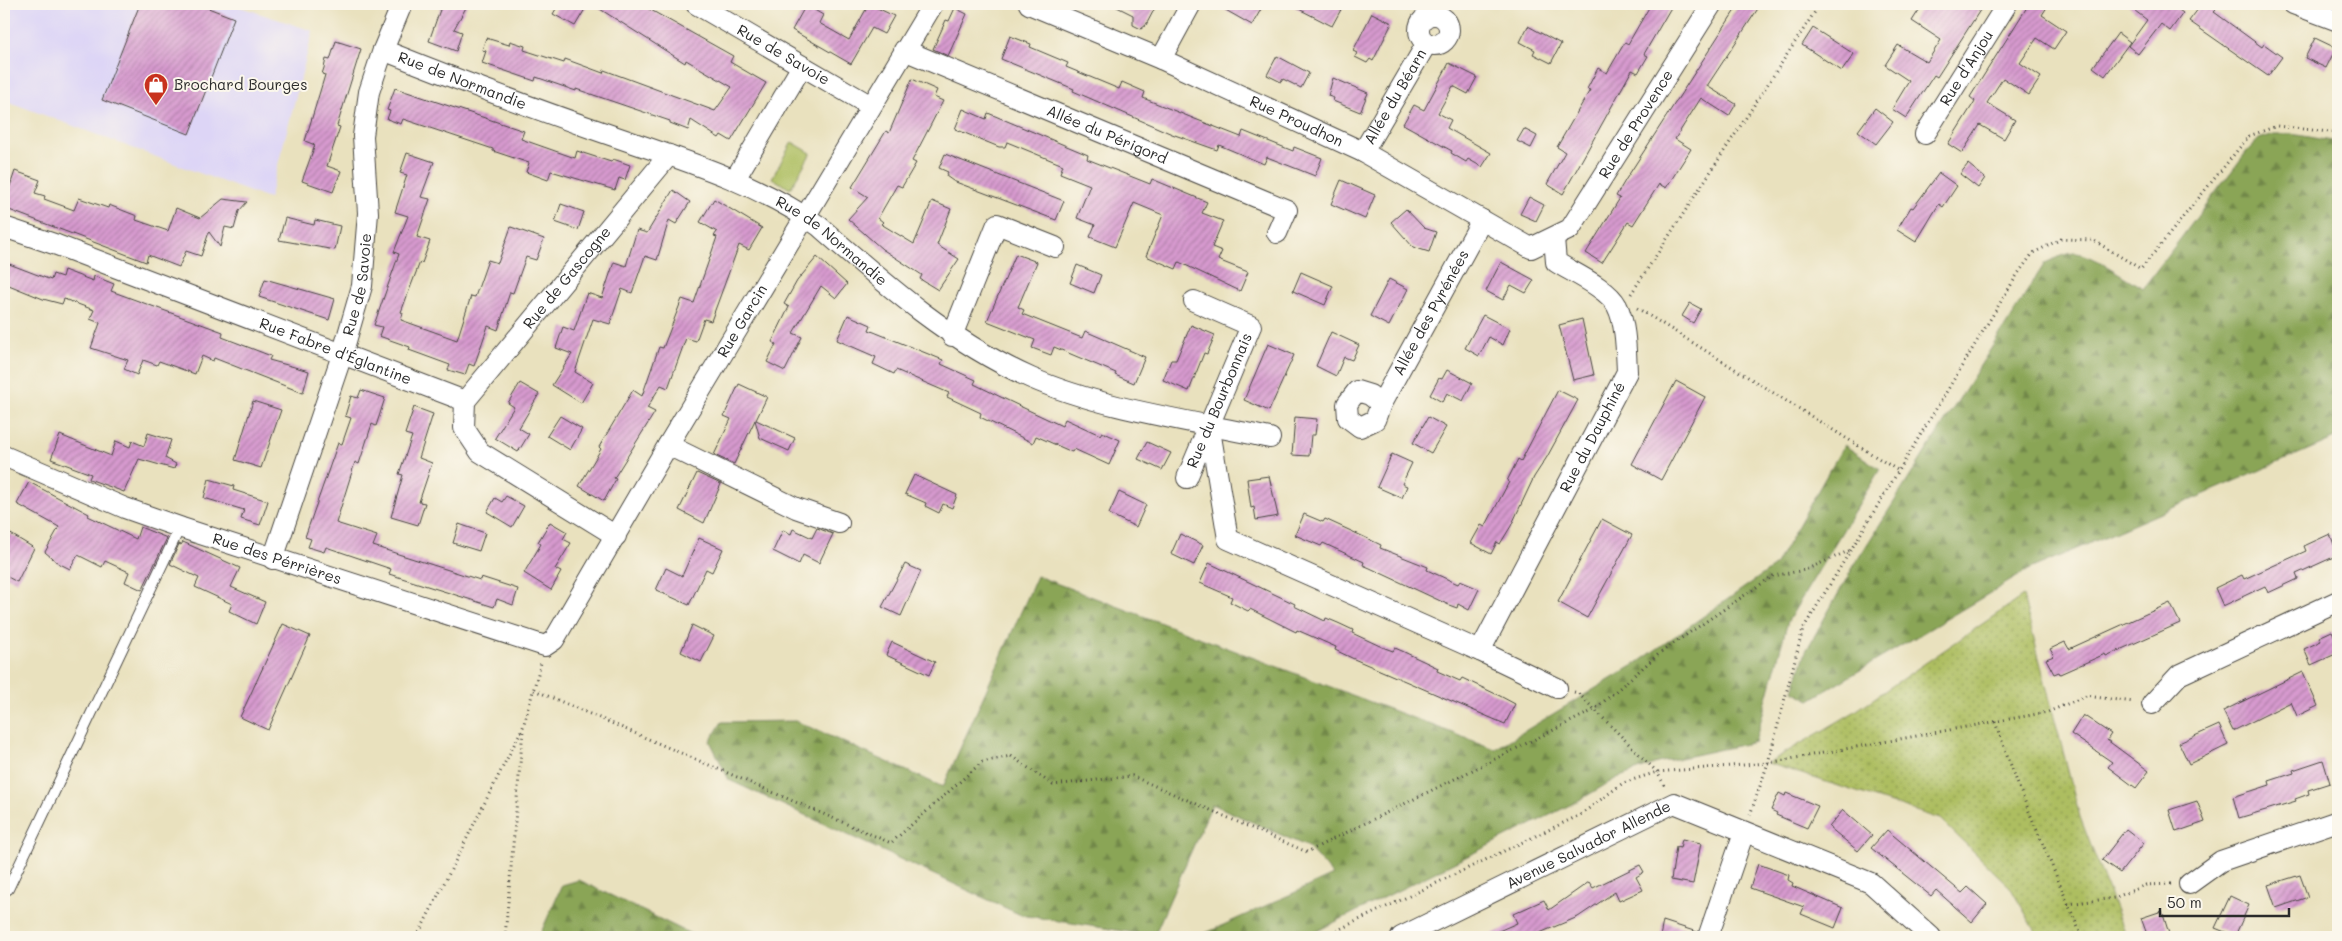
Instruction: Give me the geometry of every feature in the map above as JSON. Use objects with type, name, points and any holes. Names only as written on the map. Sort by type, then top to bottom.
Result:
[{"type":"street","name":"Rue de Savoie","points":[[273,559],[342,355],[362,286],[368,213],[363,136],[369,92],[383,50],[402,4]]},
{"type":"street","name":"Rue de Savoie","points":[[696,4],[871,106]]},
{"type":"street","name":"Rue Garcin","points":[[549,643],[616,536],[668,445],[933,4]]},
{"type":"street","name":"Rue Proudhon","points":[[1028,4],[1161,59],[1364,152],[1532,248],[1554,238]]},
{"type":"street","points":[[1161,59],[1191,4]]},
{"type":"street","name":"Rue de Provence","points":[[1554,238],[1570,229],[1712,4]]},
{"type":"street","name":"Rue d'Anjou","points":[[1925,134],[2007,4]]},
{"type":"street","points":[[2293,4],[2338,21]]},
{"type":"street","name":"Allée du Béarn","points":[[1364,152],[1427,43]]},
{"type":"street","name":"Rue de Normandie","points":[[383,50],[490,93],[735,178],[805,216],[898,295],[952,336],[1032,378],[1109,404],[1270,438]]},
{"type":"street","name":"Allée du Périgord","points":[[904,50],[1287,210],[1277,233]]},
{"type":"street","points":[[735,178],[802,66]]},
{"type":"street","name":"Rue de Gascogne","points":[[465,401],[669,155]]},
{"type":"street","name":"Allée des Pyrénées","points":[[1381,404],[1482,220]]},
{"type":"street","points":[[952,336],[989,231],[997,224],[1055,247]]},
{"type":"street","name":"Rue Fabre d'Églantine","points":[[4,227],[57,245],[465,401]]},
{"type":"street","points":[[1554,238],[1556,262],[1621,303]]},
{"type":"street","name":"Rue du Bourbonnais","points":[[1187,478],[1251,326],[1194,301]]},
{"type":"street","name":"Rue du Dauphiné","points":[[1480,651],[1627,372],[1621,303]]},
{"type":"street","points":[[465,401],[464,428],[480,452],[616,536]]},
{"type":"street","points":[[1209,424],[1228,539],[1480,651],[1557,688]]},
{"type":"street","points":[[668,445],[796,508],[839,524]]},
{"type":"street","name":"Rue des Pérrières","points":[[4,456],[125,508],[180,528],[273,559],[549,643]]},
{"type":"street","points":[[2152,704],[2180,675],[2338,601]]},
{"type":"street","name":"Avenue Salvador Allende","points":[[1401,937],[1674,803],[1871,883],[1931,937]]},
{"type":"street","points":[[2189,884],[2221,861],[2338,821]]},
{"type":"street","points":[[1708,937],[1744,832]]},
{"type":"lane","points":[[8,889],[180,528]]},
{"type":"path","points":[[1820,4],[1621,303],[1899,471]]},
{"type":"path","points":[[1744,832],[1768,763],[1803,629],[2017,275],[2033,253],[2061,238],[2093,240],[2141,269],[2249,136],[2277,126],[2338,134]]},
{"type":"path","points":[[534,690],[891,843],[982,762],[1010,756],[1053,785],[1132,776],[1307,852],[1594,710],[1661,652],[1773,576],[1805,570],[1851,550]]},
{"type":"path","points":[[417,937],[523,727],[549,643]]},
{"type":"path","points":[[1557,688],[1578,693],[1657,772],[1674,803]]},
{"type":"path","points":[[1323,937],[1580,815],[1623,783],[1657,772],[1768,763],[2048,712],[2086,696],[2152,704]]},
{"type":"path","points":[[1994,722],[2020,790],[2082,937]]},
{"type":"path","points":[[505,937],[523,727]]},
{"type":"path","points":[[2068,904],[2114,898],[2146,885],[2189,884]]},
{"type":"shaded area","name":"Brochard Bourges","points":[[4,4],[231,4],[313,31],[269,199],[4,100]]},
{"type":"green space","points":[[2274,134],[2292,134],[2338,142],[2338,437],[2032,568],[1810,700],[1793,691],[1806,651],[1856,562],[2045,263],[2067,254],[2081,254],[2143,288],[2247,151],[2259,139]]},
{"type":"green space","points":[[792,142],[811,153],[790,189],[772,178]]},
{"type":"green space","points":[[1844,445],[1880,469],[1788,621],[1755,742],[1657,763],[1617,778],[1576,802],[1305,937],[1197,937],[1333,875],[1308,847],[1212,804],[1154,936],[1021,915],[729,780],[710,741],[722,722],[796,721],[943,787],[1037,576],[1495,749],[1634,665],[1775,566]]},
{"type":"green space","points":[[2023,596],[2080,817],[2126,937],[2039,937],[2010,887],[1940,819],[1768,763],[1854,712]]},
{"type":"green space","points":[[579,880],[697,937],[539,937],[562,885]]},
{"type":"building","points":[[140,4],[198,4],[234,18],[189,134],[102,100]]},
{"type":"building","points":[[442,4],[468,4],[454,29],[462,32],[456,51],[429,41]]},
{"type":"building","points":[[559,4],[588,4],[575,26],[553,14]]},
{"type":"building","points":[[592,4],[640,4],[733,56],[730,62],[766,83],[731,141],[721,135],[719,138],[691,120],[688,130],[670,123],[670,121],[576,89],[576,91],[536,77],[535,81],[482,63],[486,51],[482,50],[486,38],[509,45],[510,41],[525,46],[524,50],[564,63],[565,59],[603,73],[604,70],[715,111],[732,87],[686,60],[685,63]]},
{"type":"building","points":[[869,4],[894,16],[884,34],[872,28],[851,64],[792,30],[806,5],[823,15],[819,23],[849,40]]},
{"type":"building","points":[[1111,4],[1157,4],[1146,25],[1141,29],[1133,25],[1133,15]]},
{"type":"building","points":[[1215,4],[1264,4],[1252,25]]},
{"type":"building","points":[[1289,4],[1344,4],[1332,26]]},
{"type":"building","points":[[1651,4],[1673,4],[1644,54],[1648,56],[1638,73],[1632,70],[1563,194],[1547,184],[1565,152],[1557,147],[1590,90],[1587,89],[1598,68],[1607,73],[1625,42],[1628,44]]},
{"type":"building","points":[[1739,4],[1761,4],[1707,86],[1736,104],[1729,116],[1701,98],[1675,139],[1691,149],[1666,188],[1659,184],[1633,225],[1628,222],[1602,263],[1586,253],[1620,198],[1616,196]]},
{"type":"building","points":[[1923,4],[1984,4],[1937,77],[1934,75],[1906,118],[1892,109],[1909,81],[1885,65],[1898,45],[1927,62],[1941,40],[1912,21]]},
{"type":"building","points":[[2029,4],[2049,4],[2042,15],[2066,31],[2054,49],[2037,38],[2020,63],[2041,77],[2029,95],[2003,78],[1987,103],[2015,120],[2004,139],[1980,125],[1962,153],[1948,144],[1975,101],[1970,97]]},
{"type":"building","points":[[2126,4],[2171,4],[2183,13],[2170,31],[2161,24],[2138,54],[2128,46],[2147,20]]},
{"type":"building","points":[[2202,4],[2208,4],[2216,10],[2214,12],[2262,47],[2264,44],[2282,57],[2268,76],[2189,21]]},
{"type":"building","points":[[955,8],[967,14],[948,56],[933,49],[946,20],[949,21]]},
{"type":"building","points":[[1372,13],[1392,23],[1373,61],[1370,59],[1367,63],[1355,57],[1357,53],[1353,51]]},
{"type":"building","points":[[1528,26],[1561,44],[1551,63],[1533,54],[1535,50],[1520,42]]},
{"type":"building","points":[[1813,28],[1854,54],[1842,71],[1802,45]]},
{"type":"building","points":[[2118,33],[2130,42],[2105,76],[2093,67]]},
{"type":"building","points":[[1010,36],[1031,44],[1030,47],[1068,63],[1066,67],[1119,89],[1122,82],[1145,92],[1143,98],[1241,137],[1243,131],[1293,151],[1294,147],[1322,158],[1315,176],[1267,157],[1264,164],[1219,145],[1217,150],[1172,134],[1073,91],[1074,89],[1001,59]]},
{"type":"building","points":[[2315,38],[2336,48],[2326,68],[2305,58]]},
{"type":"building","points":[[336,41],[361,49],[337,126],[340,127],[327,166],[341,171],[333,192],[302,181],[315,145],[305,141],[325,75],[322,74],[326,59],[330,60]]},
{"type":"building","points":[[1277,56],[1309,73],[1301,88],[1283,79],[1281,82],[1267,75]]},
{"type":"building","points":[[1449,63],[1477,77],[1468,94],[1453,86],[1438,113],[1451,120],[1447,128],[1491,153],[1482,167],[1468,159],[1466,162],[1451,153],[1452,151],[1403,124],[1414,105],[1424,110]]},
{"type":"building","points":[[1333,78],[1368,93],[1360,112],[1333,101],[1334,98],[1328,96]]},
{"type":"building","points":[[912,79],[937,90],[934,97],[943,101],[912,161],[916,163],[902,187],[897,185],[878,218],[883,222],[881,224],[914,244],[932,201],[951,209],[937,245],[959,259],[938,290],[920,279],[922,275],[882,249],[848,219],[868,197],[852,187],[886,131],[889,133]]},
{"type":"building","points":[[395,88],[524,131],[521,139],[575,158],[577,151],[611,162],[613,159],[630,165],[625,180],[619,178],[615,190],[551,171],[548,180],[526,172],[529,163],[493,151],[493,149],[403,119],[401,124],[387,119],[390,111],[387,110]]},
{"type":"building","points":[[1875,108],[1893,122],[1876,144],[1858,131]]},
{"type":"building","points":[[963,109],[986,119],[988,113],[1088,155],[1087,159],[1150,184],[1152,179],[1207,202],[1202,213],[1223,221],[1212,247],[1222,251],[1218,260],[1248,272],[1240,291],[1179,262],[1176,269],[1146,256],[1163,215],[1134,203],[1115,247],[1090,237],[1095,225],[1077,218],[1090,185],[1060,173],[1063,165],[1007,142],[1005,147],[999,147],[955,129]]},
{"type":"building","points":[[1524,129],[1537,136],[1531,148],[1517,141]]},
{"type":"building","points":[[407,153],[434,162],[421,197],[430,199],[417,237],[430,241],[401,312],[403,313],[401,320],[457,340],[471,296],[475,297],[488,260],[498,263],[511,227],[544,239],[536,260],[526,257],[513,293],[510,292],[498,330],[488,326],[474,366],[469,364],[465,375],[448,370],[450,365],[409,350],[410,347],[379,336],[382,327],[374,325],[399,254],[394,252],[408,216],[395,212],[407,175],[400,173]]},
{"type":"building","points":[[945,154],[1064,201],[1056,220],[953,181],[946,176],[948,172],[939,168]]},
{"type":"building","points":[[1968,164],[1985,178],[1978,188],[1960,174]]},
{"type":"building","points":[[15,171],[40,180],[35,193],[45,196],[44,199],[74,210],[79,198],[108,208],[109,205],[137,216],[136,220],[168,231],[176,208],[200,218],[223,199],[247,202],[239,211],[234,229],[225,227],[220,247],[209,232],[201,256],[186,251],[179,267],[148,255],[146,262],[4,208],[4,191],[8,192]]},
{"type":"building","points":[[1939,173],[1957,186],[1943,207],[1939,204],[1916,242],[1897,230],[1911,207],[1913,208]]},
{"type":"building","points":[[1341,180],[1375,195],[1365,219],[1331,204]]},
{"type":"building","points":[[673,190],[690,202],[676,224],[669,220],[657,260],[645,256],[632,293],[622,289],[610,324],[593,319],[575,372],[593,383],[581,403],[552,385],[572,354],[556,348],[563,327],[574,331],[587,293],[602,298],[614,262],[626,266],[637,230],[647,233]]},
{"type":"building","points":[[1529,197],[1544,205],[1536,221],[1520,214]]},
{"type":"building","points":[[714,199],[762,228],[749,250],[739,245],[711,321],[704,319],[696,341],[686,338],[668,388],[661,385],[647,408],[655,412],[614,478],[616,479],[604,501],[579,486],[601,449],[599,447],[633,390],[642,396],[659,347],[663,348],[682,299],[694,303],[717,237],[714,236],[717,232],[700,222]]},
{"type":"building","points":[[561,204],[584,212],[578,230],[555,222]]},
{"type":"building","points":[[1406,209],[1424,228],[1436,232],[1429,252],[1413,247],[1391,222]]},
{"type":"building","points":[[285,218],[314,225],[315,220],[340,226],[335,250],[279,240]]},
{"type":"building","points":[[1016,254],[1037,262],[1018,307],[1024,310],[1022,314],[1082,338],[1085,331],[1145,357],[1134,383],[1115,375],[1116,373],[1054,347],[1051,355],[1032,348],[1035,340],[987,321]]},
{"type":"building","points":[[817,257],[847,284],[836,298],[821,286],[793,333],[802,337],[785,371],[767,362],[776,344],[772,342],[789,307],[784,304],[797,281]]},
{"type":"building","points":[[4,262],[51,280],[53,274],[62,277],[64,270],[93,281],[94,276],[114,284],[111,291],[223,332],[222,337],[271,356],[269,360],[309,371],[303,393],[214,358],[213,361],[202,356],[195,374],[159,361],[157,365],[143,360],[137,375],[124,369],[128,360],[91,348],[100,323],[90,319],[94,310],[64,299],[62,304],[43,299],[4,283]]},
{"type":"building","points":[[1501,262],[1534,280],[1526,293],[1511,285],[1503,300],[1486,291]]},
{"type":"building","points":[[1077,265],[1101,275],[1094,293],[1070,283]]},
{"type":"building","points":[[1301,272],[1333,286],[1325,305],[1293,291]]},
{"type":"building","points":[[265,279],[335,299],[329,320],[259,297]]},
{"type":"building","points":[[1389,279],[1408,289],[1389,326],[1370,316]]},
{"type":"building","points":[[1690,303],[1701,309],[1693,323],[1682,316]]},
{"type":"building","points":[[848,315],[871,325],[869,330],[943,360],[941,364],[976,380],[974,384],[1062,426],[1065,419],[1100,435],[1102,432],[1120,440],[1109,465],[1074,449],[1072,452],[1036,436],[1033,443],[980,417],[981,413],[947,397],[949,393],[896,370],[894,374],[873,364],[876,357],[837,340]]},
{"type":"building","points":[[1483,315],[1510,329],[1503,345],[1489,337],[1479,356],[1465,348]]},
{"type":"building","points":[[1582,319],[1594,375],[1573,380],[1559,325]]},
{"type":"building","points":[[1191,325],[1215,335],[1207,354],[1204,353],[1189,391],[1163,380],[1171,360],[1176,360]]},
{"type":"building","points":[[1331,332],[1359,345],[1352,360],[1344,357],[1336,376],[1316,366]]},
{"type":"building","points":[[1268,344],[1294,355],[1269,411],[1244,400]]},
{"type":"building","points":[[1447,370],[1472,383],[1463,401],[1447,393],[1442,402],[1430,395],[1439,378],[1442,379]]},
{"type":"building","points":[[1676,381],[1705,397],[1661,480],[1632,464]]},
{"type":"building","points":[[520,383],[539,394],[519,428],[529,434],[518,452],[495,438],[514,407],[508,403]]},
{"type":"building","points":[[739,384],[767,397],[756,420],[795,438],[789,451],[760,438],[755,420],[734,464],[714,455],[731,419],[724,416]]},
{"type":"building","points":[[361,390],[385,398],[376,426],[372,424],[359,464],[355,462],[336,523],[377,536],[373,546],[480,580],[481,577],[518,589],[513,605],[497,599],[494,607],[389,574],[391,569],[326,547],[324,552],[308,547],[311,539],[305,537],[338,443],[342,444],[351,418],[345,416],[351,396],[358,398]]},
{"type":"building","points":[[1558,390],[1578,400],[1534,477],[1511,526],[1500,544],[1497,542],[1491,554],[1471,543],[1481,525],[1485,527],[1509,482],[1507,481],[1518,459],[1521,461]]},
{"type":"building","points":[[253,401],[281,410],[261,468],[235,460]]},
{"type":"building","points":[[414,407],[433,414],[419,458],[432,463],[419,502],[425,503],[418,525],[391,517],[403,475],[399,474],[412,436],[405,434]]},
{"type":"building","points":[[560,416],[582,429],[570,450],[547,436]]},
{"type":"building","points":[[1295,417],[1317,419],[1315,435],[1311,435],[1309,456],[1292,455]]},
{"type":"building","points":[[1428,417],[1446,427],[1431,453],[1413,443]]},
{"type":"building","points":[[148,433],[171,440],[165,458],[176,464],[174,469],[139,459],[124,492],[89,479],[91,474],[51,459],[60,435],[111,456],[116,441],[130,447],[132,441],[144,446]]},
{"type":"building","points":[[1147,442],[1171,453],[1162,470],[1138,459]]},
{"type":"building","points":[[1392,454],[1412,463],[1402,484],[1407,486],[1402,498],[1377,487]]},
{"type":"building","points":[[697,473],[721,484],[704,523],[679,510]]},
{"type":"building","points":[[914,475],[957,495],[952,508],[943,504],[939,513],[925,506],[926,503],[905,494]]},
{"type":"building","points":[[1269,476],[1278,516],[1256,520],[1254,507],[1251,508],[1247,479]]},
{"type":"building","points":[[209,479],[234,486],[233,490],[268,501],[260,525],[241,519],[244,510],[204,498]]},
{"type":"building","points":[[29,482],[89,514],[88,516],[136,539],[140,527],[167,538],[142,590],[125,582],[129,572],[105,561],[102,567],[78,555],[70,569],[58,563],[45,552],[59,527],[17,504]]},
{"type":"building","points":[[1119,492],[1146,505],[1136,527],[1109,514]]},
{"type":"building","points":[[506,496],[524,506],[512,527],[487,512],[495,498],[502,502]]},
{"type":"building","points":[[1304,514],[1323,522],[1325,519],[1381,545],[1380,548],[1428,567],[1427,570],[1458,584],[1460,581],[1479,589],[1469,610],[1458,604],[1457,608],[1449,605],[1363,565],[1364,562],[1323,543],[1321,546],[1295,535]]},
{"type":"building","points":[[1602,519],[1632,535],[1587,618],[1558,602]]},
{"type":"building","points":[[550,522],[567,532],[563,539],[571,543],[555,569],[561,572],[551,590],[524,573],[541,544],[538,542]]},
{"type":"building","points":[[459,524],[485,533],[479,551],[453,543]]},
{"type":"building","points":[[817,528],[833,534],[819,563],[803,555],[799,564],[773,551],[783,530],[791,534],[793,529],[812,538]]},
{"type":"building","points":[[4,530],[34,548],[17,582],[4,575]]},
{"type":"building","points":[[1180,534],[1203,545],[1194,565],[1171,554]]},
{"type":"building","points":[[2330,534],[2338,555],[2296,574],[2298,579],[2268,593],[2265,586],[2223,606],[2215,588],[2242,575],[2244,579],[2306,551],[2304,546]]},
{"type":"building","points":[[699,538],[723,549],[712,572],[706,569],[689,605],[656,590],[666,568],[682,576]]},
{"type":"building","points":[[183,542],[240,568],[231,587],[265,602],[256,624],[229,611],[232,604],[195,587],[199,578],[170,564],[179,544],[181,545]]},
{"type":"building","points":[[1209,563],[1295,604],[1294,606],[1325,621],[1326,618],[1338,623],[1353,630],[1352,633],[1382,647],[1393,651],[1395,648],[1438,668],[1437,671],[1460,681],[1462,678],[1515,704],[1505,724],[1354,659],[1335,650],[1336,647],[1297,630],[1296,632],[1250,609],[1248,611],[1230,602],[1232,597],[1200,583]]},
{"type":"building","points":[[905,564],[921,571],[901,616],[882,607]]},
{"type":"building","points":[[2170,603],[2180,623],[2060,674],[2059,672],[2054,674],[2046,659],[2054,656],[2050,649],[2065,642],[2069,649]]},
{"type":"building","points":[[283,624],[310,636],[268,730],[240,717]]},
{"type":"building","points":[[692,625],[714,636],[701,662],[681,652]]},
{"type":"building","points":[[2332,631],[2338,643],[2338,653],[2311,665],[2304,649],[2321,641],[2319,637]]},
{"type":"building","points":[[892,642],[935,662],[929,675],[886,655]]},
{"type":"building","points":[[2303,672],[2318,706],[2297,716],[2291,702],[2233,731],[2223,711]]},
{"type":"building","points":[[2083,715],[2111,734],[2107,740],[2149,771],[2136,788],[2108,767],[2112,762],[2071,734]]},
{"type":"building","points":[[2219,725],[2228,745],[2189,764],[2179,743]]},
{"type":"building","points":[[2323,760],[2330,783],[2308,790],[2309,794],[2295,799],[2296,801],[2239,818],[2233,797],[2270,785],[2269,781],[2294,773],[2293,770]]},
{"type":"building","points":[[1779,793],[1785,796],[1786,793],[1818,806],[1807,828],[1776,815],[1777,813],[1771,810]]},
{"type":"building","points":[[2197,801],[2205,822],[2176,832],[2169,810]]},
{"type":"building","points":[[1843,810],[1872,835],[1858,851],[1829,827]]},
{"type":"building","points":[[2126,829],[2144,843],[2120,873],[2102,860]]},
{"type":"building","points":[[1887,830],[1962,893],[1968,887],[1987,904],[1972,922],[1936,890],[1931,896],[1871,848]]},
{"type":"building","points":[[1682,839],[1701,843],[1693,884],[1671,880],[1676,847],[1680,848]]},
{"type":"building","points":[[1758,864],[1789,875],[1788,880],[1793,883],[1792,886],[1843,908],[1835,928],[1801,914],[1804,907],[1750,888]]},
{"type":"building","points":[[1640,865],[1644,872],[1636,877],[1643,890],[1619,901],[1615,892],[1578,917],[1530,937],[1485,937],[1517,923],[1513,914],[1544,900],[1549,910],[1589,882],[1593,888]]},
{"type":"building","points":[[2300,875],[2308,897],[2276,908],[2268,885]]},
{"type":"building","points":[[2230,896],[2249,905],[2235,936],[2215,928]]},
{"type":"building","points":[[2162,911],[2170,937],[2148,937],[2141,918]]},
{"type":"building","points":[[1663,921],[1697,932],[1696,937],[1660,937]]},
{"type":"place","name":"Brochard Bourges","points":[[156,106]]}]
